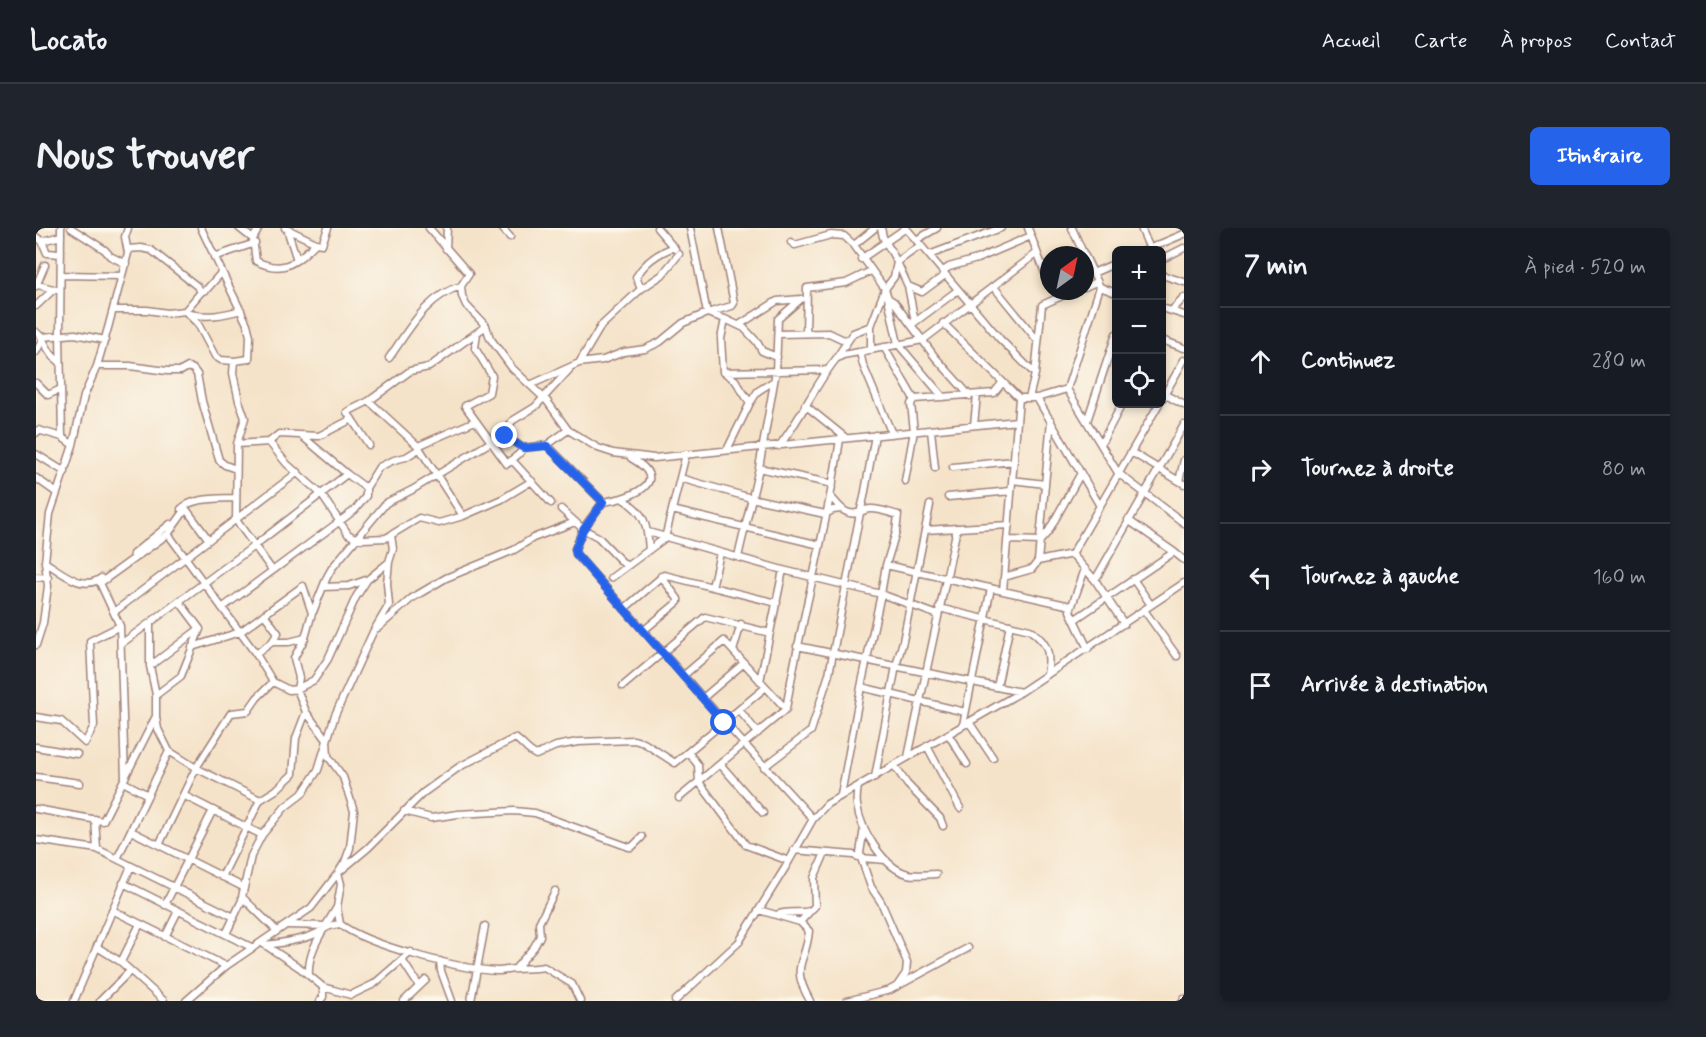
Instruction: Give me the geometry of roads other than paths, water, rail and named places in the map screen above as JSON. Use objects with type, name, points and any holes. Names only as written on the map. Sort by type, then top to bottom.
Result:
[{"type":"street","points":[[61,228],[61,274],[57,290],[62,437]]},
{"type":"street","points":[[71,228],[105,250],[110,256],[126,264]]},
{"type":"street","points":[[36,645],[43,623],[48,578],[45,562],[50,514],[65,472],[84,396],[97,366],[126,264],[128,249],[125,237],[128,228]]},
{"type":"street","points":[[186,313],[198,324],[215,356],[221,360],[249,359],[250,336],[241,310],[221,273],[203,228]]},
{"type":"street","points":[[239,228],[246,231],[254,241]]},
{"type":"street","points":[[259,228],[254,241],[256,261],[277,268],[297,260],[316,243]]},
{"type":"street","points":[[286,229],[322,244],[328,228]]},
{"type":"street","points":[[389,358],[426,306],[442,294],[461,286],[470,274],[446,250],[429,228]]},
{"type":"street","points":[[446,250],[447,228]]},
{"type":"street","points":[[502,228],[510,237]]},
{"type":"street","points":[[657,228],[679,254]]},
{"type":"street","points":[[690,228],[707,313]]},
{"type":"street","points":[[530,385],[579,363],[603,360],[624,352],[645,349],[660,342],[683,323],[732,306],[734,303],[719,228]]},
{"type":"street","points":[[854,245],[875,228]]},
{"type":"street","points":[[881,228],[908,286],[913,323]]},
{"type":"street","points":[[861,259],[906,228],[1000,339],[1035,374]]},
{"type":"street","points":[[871,350],[871,326],[885,290],[894,277],[897,262],[936,228]]},
{"type":"street","points":[[928,255],[1001,228]]},
{"type":"street","points":[[1028,228],[1040,261]]},
{"type":"street","points":[[1072,228],[1080,246]]},
{"type":"street","points":[[1141,228],[1147,246]]},
{"type":"street","points":[[286,229],[297,260]]},
{"type":"street","points":[[1157,246],[1184,234]]},
{"type":"street","points":[[792,242],[795,245],[802,245],[837,235],[844,236],[854,245],[861,259],[885,290],[898,344],[943,397]]},
{"type":"street","points":[[61,236],[39,239],[47,253],[61,254]]},
{"type":"street","points":[[908,286],[922,292],[949,267],[977,259],[1031,237]]},
{"type":"street","points":[[214,257],[254,241]]},
{"type":"street","points":[[641,289],[636,277],[639,271],[652,257],[674,247]]},
{"type":"street","points":[[1166,257],[1184,248]]},
{"type":"street","points":[[128,249],[151,250],[201,292]]},
{"type":"street","points":[[836,359],[843,355],[922,340],[1037,253]]},
{"type":"street","points":[[679,254],[694,254]]},
{"type":"street","points":[[579,363],[601,326],[641,289],[662,275],[679,254]]},
{"type":"street","points":[[1094,273],[1112,265]]},
{"type":"street","points":[[45,266],[37,285],[57,290]]},
{"type":"street","points":[[806,333],[804,299],[807,288],[846,283],[871,271]]},
{"type":"street","points":[[186,313],[201,292],[207,289],[221,273]]},
{"type":"street","points":[[61,274],[122,276]]},
{"type":"street","points":[[1094,275],[1098,285],[1067,389],[1118,473],[1184,523]]},
{"type":"street","points":[[1166,277],[1184,282]]},
{"type":"street","points":[[1094,286],[1098,285],[1112,292]]},
{"type":"street","points":[[461,286],[466,305],[486,326],[490,338],[512,368],[542,397],[568,430],[598,448],[654,458],[1017,421]]},
{"type":"street","points":[[993,287],[1038,341]]},
{"type":"street","points":[[36,306],[57,290]]},
{"type":"street","points":[[913,323],[958,290]]},
{"type":"street","points":[[888,298],[913,323],[922,340],[973,395],[974,425]]},
{"type":"street","points":[[1171,311],[1184,298]]},
{"type":"street","points":[[739,325],[777,301],[804,299]]},
{"type":"street","points":[[738,557],[759,468],[776,371],[778,319],[804,299]]},
{"type":"street","points":[[1029,398],[1035,374],[1042,305],[1047,300]]},
{"type":"street","points":[[113,310],[186,313],[202,317],[241,310]]},
{"type":"street","points":[[1166,310],[1184,315]]},
{"type":"street","points":[[707,313],[739,325],[752,335],[762,351],[777,357]]},
{"type":"street","points":[[723,372],[721,339],[725,319]]},
{"type":"street","points":[[943,323],[1019,398],[1037,398],[1067,389]]},
{"type":"street","points":[[369,445],[347,412],[369,400],[410,371],[429,367],[486,326]]},
{"type":"street","points":[[779,446],[791,431],[848,339],[858,329],[871,326]]},
{"type":"street","points":[[36,332],[43,338],[50,355],[60,362]]},
{"type":"street","points":[[477,333],[476,348],[492,376],[489,393],[465,405],[507,464],[523,448]]},
{"type":"street","points":[[778,334],[830,333],[844,340],[848,339]]},
{"type":"street","points":[[43,338],[75,334],[105,340]]},
{"type":"street","points":[[36,352],[43,338]]},
{"type":"street","points":[[1166,342],[1184,348]]},
{"type":"street","points":[[1087,421],[1112,346]]},
{"type":"street","points":[[884,347],[914,399]]},
{"type":"street","points":[[860,352],[863,365],[892,434]]},
{"type":"street","points":[[1166,393],[1182,369],[1184,360]]},
{"type":"street","points":[[234,361],[233,373],[245,418],[237,444],[236,520],[272,570]]},
{"type":"street","points":[[97,366],[130,366],[167,371],[180,371],[188,367],[194,369],[219,460],[236,469]]},
{"type":"street","points":[[263,944],[277,931],[311,908],[345,862],[354,830],[354,811],[343,777],[328,756],[327,740],[306,712],[297,689],[299,678],[294,658],[305,638],[312,613],[332,568],[386,503],[505,436],[512,421],[535,407],[571,367]]},
{"type":"street","points":[[723,372],[827,370]]},
{"type":"street","points":[[723,372],[735,380],[750,403]]},
{"type":"street","points":[[727,450],[758,391],[774,381]]},
{"type":"street","points":[[914,399],[994,393],[1003,382]]},
{"type":"street","points":[[36,383],[48,395],[61,389]]},
{"type":"street","points":[[1003,591],[1019,398]]},
{"type":"street","points":[[1037,398],[1100,506]]},
{"type":"street","points":[[1166,398],[1184,405]]},
{"type":"street","points":[[905,481],[914,431],[911,404],[914,399]]},
{"type":"street","points":[[369,400],[418,447],[463,516]]},
{"type":"street","points":[[805,405],[843,438]]},
{"type":"street","points":[[1101,444],[1120,408]]},
{"type":"street","points":[[1038,561],[1072,554],[1157,408]]},
{"type":"street","points":[[237,444],[269,442],[279,434],[319,436],[352,419]]},
{"type":"street","points":[[1004,577],[1032,569],[1038,561],[1051,420]]},
{"type":"street","points":[[222,608],[355,510],[366,496],[366,488],[379,467],[406,457],[418,447],[475,421]]},
{"type":"street","points":[[1095,580],[1184,425]]},
{"type":"street","points":[[36,433],[38,430],[62,437],[73,445]]},
{"type":"street","points":[[505,436],[523,448],[547,446],[568,430]]},
{"type":"street","points":[[931,430],[935,468]]},
{"type":"street","points":[[302,435],[366,488]]},
{"type":"street","points":[[764,767],[811,731],[829,674],[875,435]]},
{"type":"street","points":[[679,798],[786,709],[797,646],[843,438]]},
{"type":"street","points":[[269,442],[287,464],[321,494],[348,534],[357,538],[386,538],[419,518],[439,523],[463,516],[502,499],[532,481]]},
{"type":"street","points":[[547,446],[603,502]]},
{"type":"street","points":[[1131,452],[1181,482],[1184,460]]},
{"type":"street","points":[[36,454],[65,472]]},
{"type":"street","points":[[625,454],[642,464],[650,481],[647,486],[623,499],[603,502],[583,530],[575,549],[576,554],[724,723],[813,819]]},
{"type":"street","points":[[611,578],[665,538],[686,454]]},
{"type":"street","points":[[512,460],[551,503]]},
{"type":"street","points":[[953,467],[1014,461]]},
{"type":"street","points":[[759,468],[834,484]]},
{"type":"street","points":[[114,612],[298,472]]},
{"type":"street","points":[[1040,541],[1048,532],[1081,473]]},
{"type":"street","points":[[121,644],[347,474]]},
{"type":"street","points":[[36,478],[57,493]]},
{"type":"street","points":[[680,478],[751,498],[825,514],[841,509]]},
{"type":"street","points":[[1012,480],[1045,484]]},
{"type":"street","points":[[948,497],[1011,491]]},
{"type":"street","points":[[830,496],[841,509],[851,513],[860,513],[867,508],[898,515],[861,687],[841,795]]},
{"type":"street","points":[[45,562],[78,582],[96,581],[166,529],[184,506],[201,501],[236,498]]},
{"type":"street","points":[[623,499],[644,517],[649,549]]},
{"type":"street","points":[[875,777],[930,505]]},
{"type":"street","points":[[124,780],[120,626],[100,583],[168,534],[186,509],[209,540]]},
{"type":"street","points":[[561,509],[583,530],[598,537],[626,566]]},
{"type":"street","points":[[672,510],[819,545]]},
{"type":"street","points":[[1128,520],[1184,560]]},
{"type":"street","points":[[373,632],[412,598],[446,578],[514,550],[533,537],[575,522]]},
{"type":"street","points":[[925,530],[1009,525]]},
{"type":"street","points":[[908,757],[957,528]]},
{"type":"street","points":[[648,532],[783,570],[881,594],[910,604],[985,618],[1030,630],[1041,638],[1047,648],[1050,661],[1047,675]]},
{"type":"street","points":[[168,534],[256,654],[273,682],[289,690],[297,689],[314,680],[328,659],[356,597],[367,580],[389,562]]},
{"type":"street","points":[[226,934],[243,898],[243,887],[251,856],[262,835],[285,807],[302,794],[312,782],[335,715],[373,632],[389,605],[387,583],[393,549],[391,535]]},
{"type":"street","points":[[1007,540],[1040,541]]},
{"type":"street","points":[[1074,620],[1174,552]]},
{"type":"street","points":[[712,587],[720,553]]},
{"type":"street","points":[[1072,554],[1095,580],[1124,624]]},
{"type":"street","points":[[886,565],[1071,606]]},
{"type":"street","points":[[1085,569],[1070,611],[1088,649]]},
{"type":"street","points":[[760,681],[783,570]]},
{"type":"street","points":[[624,609],[661,576]]},
{"type":"street","points":[[661,576],[777,603]]},
{"type":"street","points":[[644,631],[678,602],[661,576]]},
{"type":"street","points":[[36,577],[48,578]]},
{"type":"street","points":[[672,591],[679,579]]},
{"type":"street","points":[[1134,579],[1151,605]]},
{"type":"street","points":[[323,587],[350,586],[367,580]]},
{"type":"street","points":[[675,1001],[739,942],[813,819],[826,804],[1021,692],[1184,583]]},
{"type":"street","points":[[192,647],[240,632],[303,586],[312,613]]},
{"type":"street","points":[[991,588],[965,712],[966,723],[993,758]]},
{"type":"street","points":[[179,601],[200,629]]},
{"type":"street","points":[[1144,610],[1177,656]]},
{"type":"street","points":[[256,654],[272,642],[278,633],[264,614]]},
{"type":"street","points":[[623,686],[705,617],[741,624],[770,633]]},
{"type":"street","points":[[150,622],[150,666],[156,695],[156,717],[158,729],[169,751],[196,768],[260,800]]},
{"type":"street","points":[[734,651],[741,624]]},
{"type":"street","points":[[997,687],[1010,624]]},
{"type":"street","points":[[36,717],[61,722],[85,743],[94,726],[90,641],[120,626]]},
{"type":"street","points":[[156,695],[180,676],[200,629]]},
{"type":"street","points":[[150,666],[200,629]]},
{"type":"street","points":[[272,642],[289,642],[305,638]]},
{"type":"street","points":[[683,676],[724,641],[786,709]]},
{"type":"street","points":[[797,646],[1021,692]]},
{"type":"street","points":[[703,698],[744,663]]},
{"type":"street","points":[[159,845],[196,768],[231,713],[248,711],[273,682]]},
{"type":"street","points":[[338,873],[368,848],[423,793],[459,767],[515,738],[523,743],[529,752],[536,755],[556,746],[578,742],[634,740],[644,743],[675,763],[766,687]]},
{"type":"street","points":[[861,687],[965,712]]},
{"type":"street","points":[[739,710],[759,733]]},
{"type":"street","points":[[222,877],[260,800],[276,790],[293,774],[296,738],[306,712]]},
{"type":"street","points":[[36,809],[103,821],[156,717]]},
{"type":"street","points":[[948,734],[967,764]]},
{"type":"street","points":[[927,746],[960,808]]},
{"type":"street","points":[[36,747],[77,754]]},
{"type":"street","points":[[117,859],[169,751]]},
{"type":"street","points":[[688,752],[698,765],[699,782],[746,845],[789,861]]},
{"type":"street","points":[[720,764],[763,813]]},
{"type":"street","points":[[894,765],[907,784],[940,818],[943,826]]},
{"type":"street","points":[[36,777],[80,783]]},
{"type":"street","points":[[124,780],[148,795]]},
{"type":"street","points":[[858,786],[856,802],[864,827],[886,860],[898,870],[909,875],[936,874]]},
{"type":"street","points":[[183,795],[262,835]]},
{"type":"street","points":[[165,904],[213,810]]},
{"type":"street","points":[[404,811],[431,818],[514,811],[535,813],[628,847],[632,847],[642,837]]},
{"type":"street","points":[[95,819],[97,849]]},
{"type":"street","points":[[864,827],[861,858],[898,945],[908,962],[906,973],[897,986]]},
{"type":"street","points":[[130,831],[243,887]]},
{"type":"street","points":[[36,840],[97,849],[234,917]]},
{"type":"street","points":[[794,850],[886,860]]},
{"type":"street","points":[[800,922],[815,906],[814,878],[825,853]]},
{"type":"street","points":[[74,1001],[131,866]]},
{"type":"street","points":[[338,873],[341,884],[337,907],[340,924]]},
{"type":"street","points":[[123,883],[253,948]]},
{"type":"street","points":[[515,969],[534,947],[540,936],[539,922],[555,891]]},
{"type":"street","points":[[243,898],[277,931]]},
{"type":"street","points":[[309,975],[308,963],[312,949],[337,907]]},
{"type":"street","points":[[112,910],[226,966]]},
{"type":"street","points":[[759,910],[800,922],[809,931],[798,974],[802,988],[810,1001]]},
{"type":"street","points":[[165,937],[178,911]]},
{"type":"street","points":[[776,915],[785,911],[801,914],[811,911]]},
{"type":"street","points":[[120,962],[140,924]]},
{"type":"street","points":[[286,925],[340,924],[362,938],[441,961],[476,968],[499,971],[544,967],[572,984],[580,1001]]},
{"type":"street","points":[[186,1001],[226,966],[253,948],[263,944],[292,941],[315,934],[326,926]]},
{"type":"street","points":[[471,1001],[485,926]]},
{"type":"street","points":[[263,944],[323,987],[351,994],[374,984],[411,952]]},
{"type":"street","points":[[97,947],[120,962],[164,1001]]},
{"type":"street","points":[[847,1001],[872,996],[897,986],[968,948]]},
{"type":"street","points":[[402,960],[419,986]]},
{"type":"street","points":[[441,961],[441,971],[451,1000]]},
{"type":"street","points":[[100,1001],[130,971]]},
{"type":"street","points":[[404,1001],[426,980]]},
{"type":"street","points":[[320,1001],[323,997],[323,987]]}]
